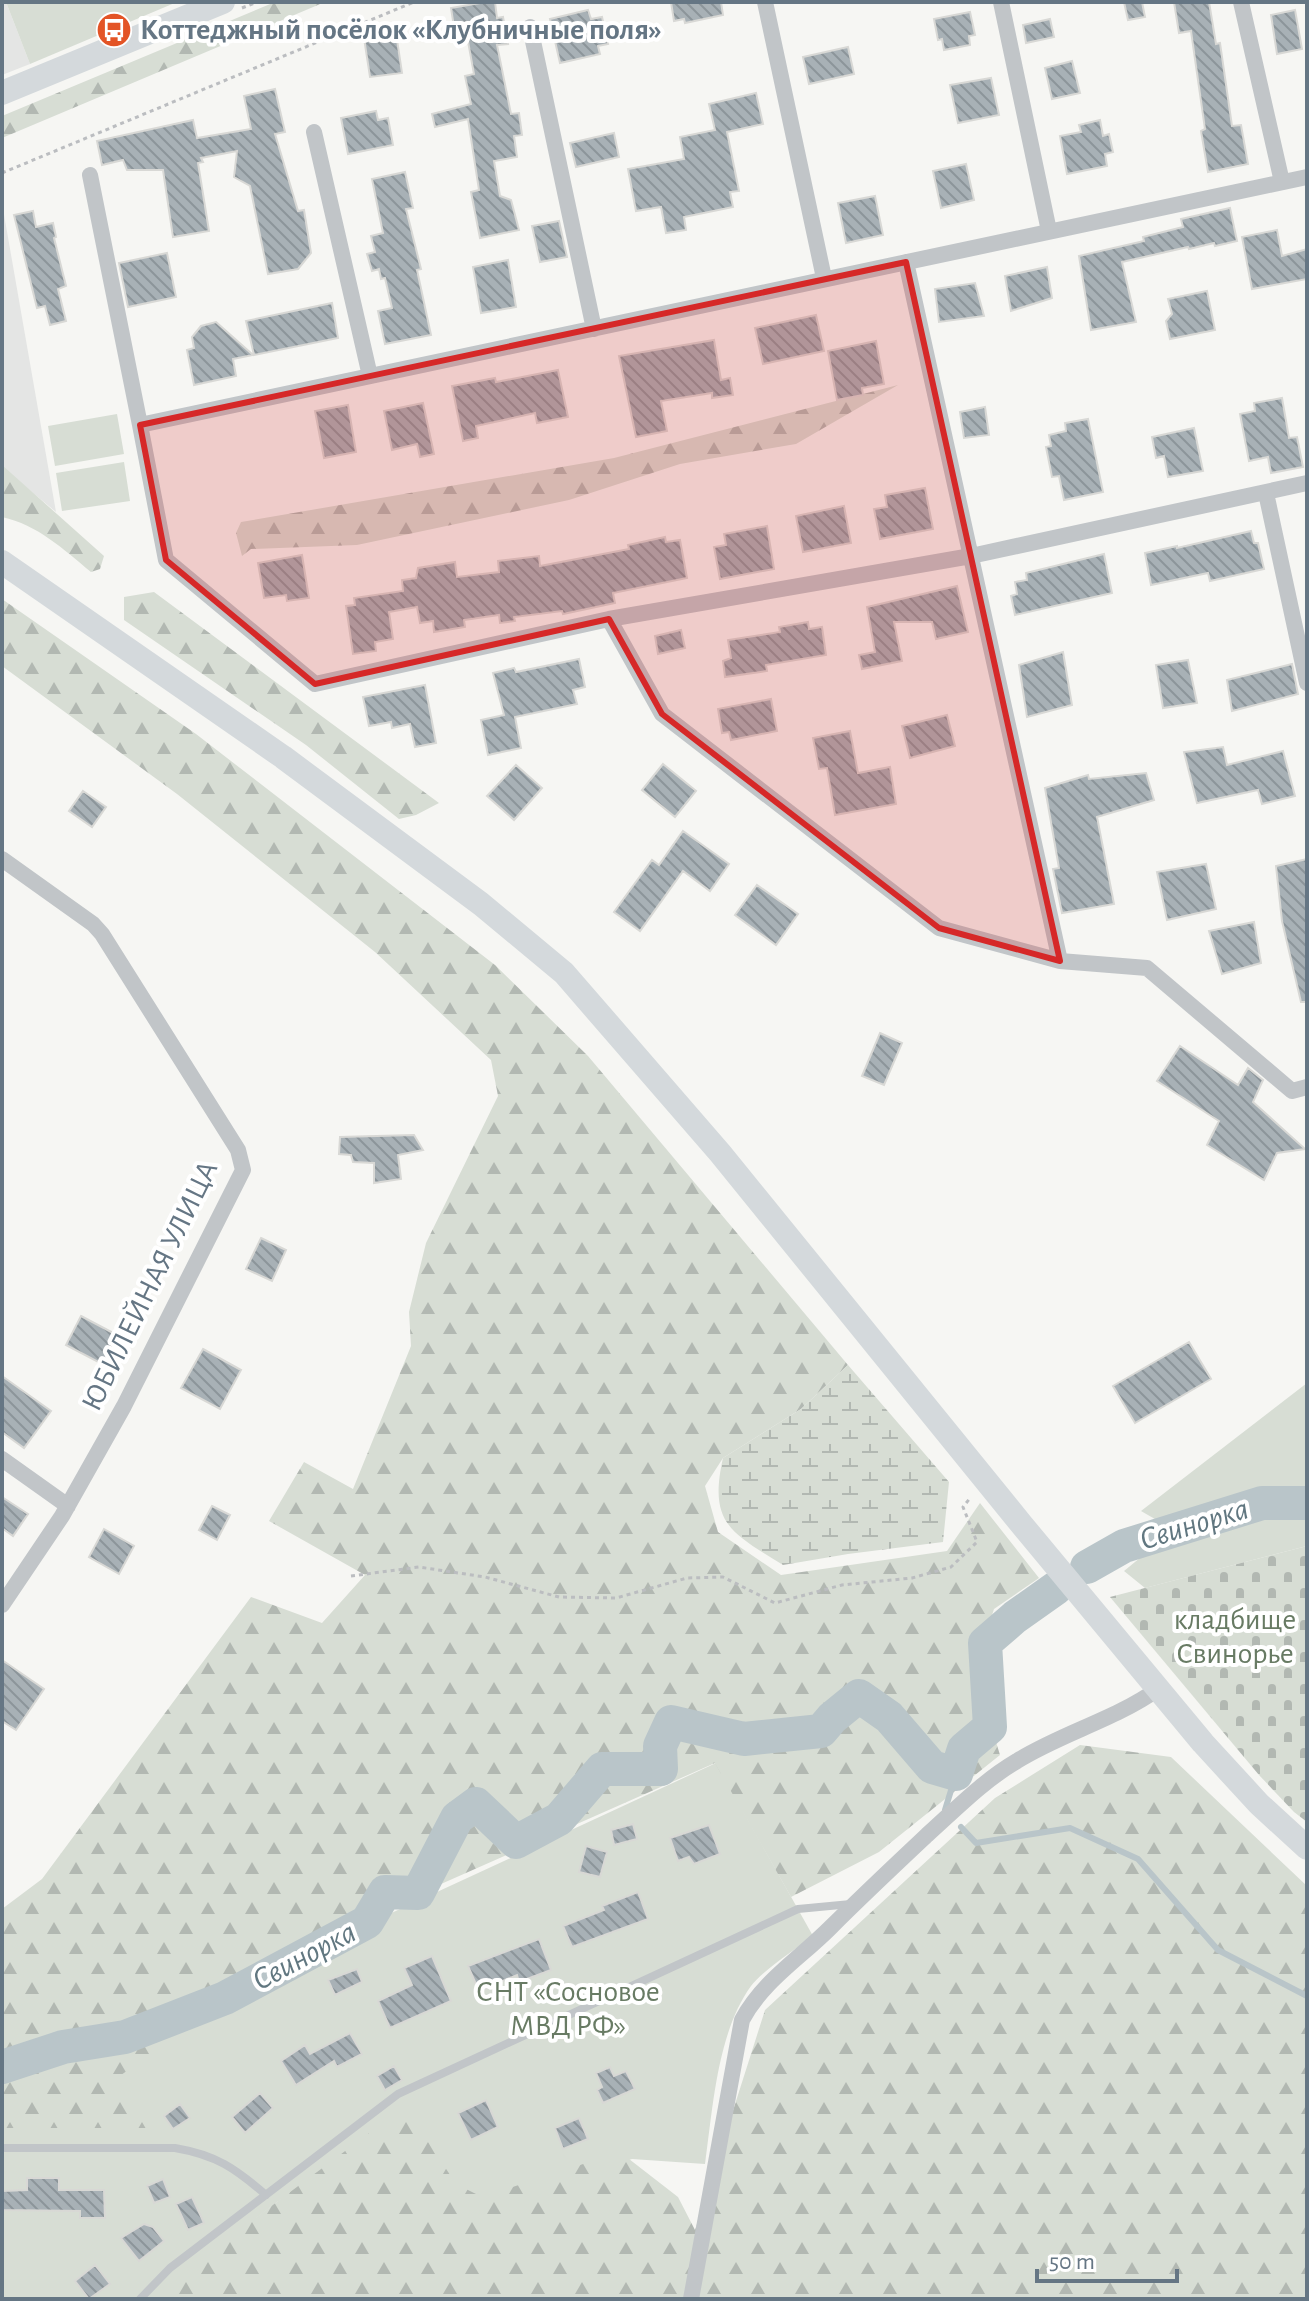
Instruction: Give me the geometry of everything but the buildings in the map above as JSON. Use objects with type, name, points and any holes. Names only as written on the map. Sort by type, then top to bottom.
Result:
[{"type":"main road","points":[[2,93],[223,2]]},
{"type":"main road","points":[[2,562],[283,757],[481,904],[564,973],[720,1153],[1158,1689],[1222,1764],[1307,1848]]},
{"type":"street","points":[[765,2],[824,278]]},
{"type":"street","points":[[1001,2],[1049,231]]},
{"type":"street","points":[[1241,2],[1282,182]]},
{"type":"street","points":[[530,27],[594,329]]},
{"type":"street","points":[[314,132],[370,376]]},
{"type":"street","points":[[90,175],[166,560],[315,684],[609,619],[971,556],[1307,483]]},
{"type":"street","points":[[140,425],[1307,177]]},
{"type":"street","points":[[906,262],[1060,961]]},
{"type":"street","points":[[1266,493],[1307,683]]},
{"type":"street","points":[[609,619],[662,714],[939,928],[1060,961],[1147,968],[1292,1091],[1307,1087]]},
{"type":"street","name":"ЮБИЛЕЙНАЯ УЛИЦА","points":[[2,859],[93,924],[102,934],[238,1150],[243,1170],[124,1406],[68,1506],[2,1605]]},
{"type":"street","points":[[2,1459],[68,1506]]},
{"type":"street","points":[[691,2299],[742,2020],[765,1985],[997,1774],[1031,1752],[1112,1717],[1158,1689]]},
{"type":"lane","points":[[140,2299],[170,2268],[398,2094],[798,1909],[852,1903]]},
{"type":"lane","points":[[2,2148],[175,2148],[222,2160],[266,2195]]},
{"type":"path","points":[[2,173],[414,2]]},
{"type":"path","points":[[351,1576],[419,1567],[485,1577],[559,1597],[616,1598],[687,1578],[723,1577],[775,1603],[842,1585],[912,1578],[951,1567],[977,1542],[963,1507],[986,1480]]},
{"type":"highlighted area","points":[[906,262],[1060,961],[939,928],[662,714],[609,619],[315,684],[166,560],[140,425]]},
{"type":"shaded area","points":[[2,2],[6,2],[30,64],[2,75]]},
{"type":"shaded area","points":[[2,203],[56,512],[2,467]]},
{"type":"green space","points":[[6,2],[177,2],[30,64]]},
{"type":"green space","points":[[275,2],[325,2],[2,138],[2,116]]},
{"type":"green space","points":[[898,385],[796,444],[680,464],[569,500],[357,545],[251,549],[242,556],[236,533],[241,522],[614,458]]},
{"type":"green space","points":[[117,414],[124,454],[55,466],[48,426]]},
{"type":"green space","points":[[124,462],[130,501],[62,511],[56,473]]},
{"type":"green space","points":[[2,465],[104,556],[100,569],[91,572],[39,532],[2,517]]},
{"type":"green space","points":[[154,592],[439,803],[416,815],[399,819],[306,745],[124,620],[124,597]]},
{"type":"green space","points":[[2,599],[196,734],[495,965],[588,1056],[848,1365],[801,1409],[723,1458],[705,1486],[718,1532],[781,1575],[947,1551],[980,1503],[1039,1578],[994,1609],[974,1670],[1000,1755],[879,1852],[791,1897],[715,1763],[319,1938],[108,2084],[149,2128],[2,2128],[2,1909],[42,1879],[251,1597],[322,1623],[365,1575],[269,1521],[304,1462],[353,1489],[411,1346],[409,1312],[426,1243],[498,1096],[491,1060],[375,952],[177,794],[2,666]]},
{"type":"green space","points":[[848,1365],[949,1482],[943,1542],[783,1565],[750,1544],[728,1524],[719,1498],[723,1458],[801,1409]]},
{"type":"green space","points":[[1307,1383],[1307,1546],[1145,1588],[1124,1571],[1174,1530],[1141,1511]]},
{"type":"green space","name":"кладбище Свинорье","points":[[1307,1546],[1307,1822],[1259,1775],[1110,1597]]},
{"type":"green space","points":[[1080,1745],[1171,1757],[1307,1886],[1307,2299],[147,2299],[376,2128],[414,2120],[456,2184],[482,2197],[620,2152],[678,2197],[695,2230],[765,2010],[995,1798]]},
{"type":"green space","name":"СНТ «Сосновое МВД РФ»","points":[[716,1763],[813,1936],[763,1974],[751,1986],[740,2005],[718,2072],[705,2164],[632,2159],[453,2220],[329,2171],[277,2202],[225,2242],[163,2299],[2,2299],[2,1946],[78,2058]]},
{"type":"waterway","name":"Свинорка","points":[[1087,1567],[1124,1546],[1262,1503],[1307,1503]]},
{"type":"waterway","name":"Свинорка","points":[[2,2067],[63,2047],[125,2037],[225,1998],[367,1922],[385,1892],[418,1893],[457,1818],[476,1804],[516,1842],[559,1819],[602,1769],[661,1769],[660,1746],[671,1722],[744,1739],[821,1731],[859,1696],[889,1717],[932,1767],[956,1774],[964,1749],[990,1727],[985,1643],[1056,1588]]},
{"type":"waterway","points":[[945,1810],[956,1774]]},
{"type":"waterway","points":[[961,1827],[976,1843],[1070,1828],[1138,1859],[1218,1950],[1307,1996]]},
{"type":"place","name":"Коттеджный посёлок «Клубничные поля»","points":[[114,30]]}]
